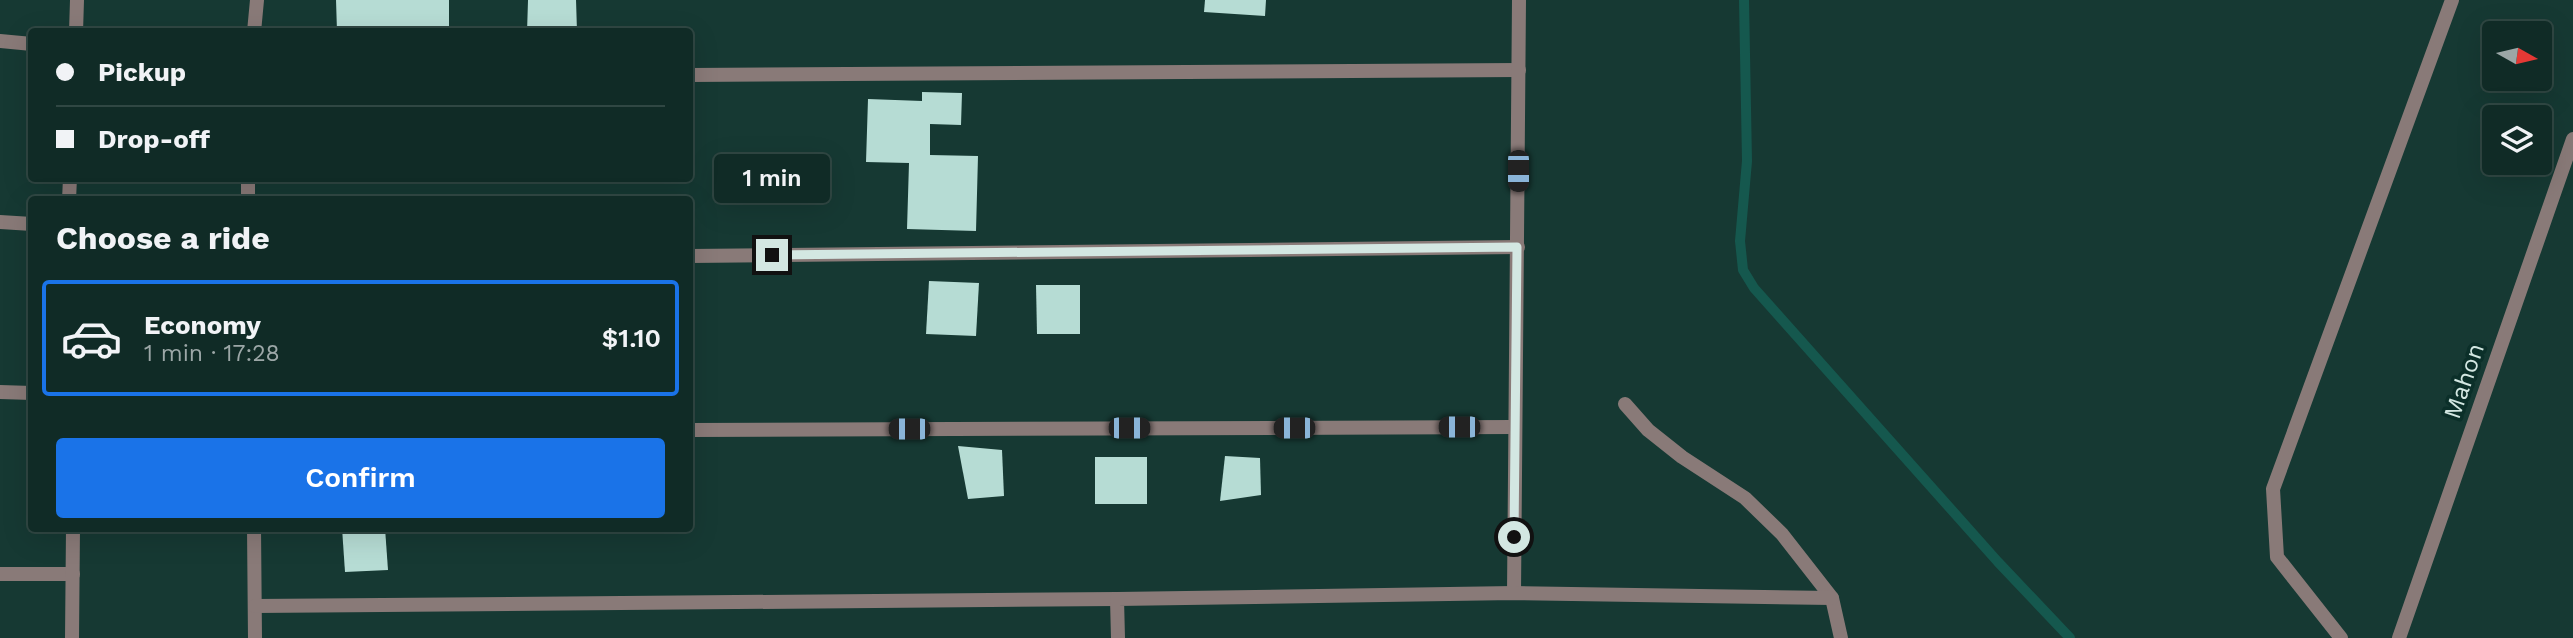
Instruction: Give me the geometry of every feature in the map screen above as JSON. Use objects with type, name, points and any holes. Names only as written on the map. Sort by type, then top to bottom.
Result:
[{"type":"street","points":[[76,28],[77,0]]},
{"type":"street","points":[[254,28],[257,0]]},
{"type":"street","points":[[1514,593],[1519,0]]},
{"type":"street","points":[[2341,638],[2277,557],[2273,489],[2452,0]]},
{"type":"street","points":[[0,41],[28,44]]},
{"type":"street","points":[[693,75],[1520,70]]},
{"type":"street","name":"Mahon","points":[[2399,638],[2573,139]]},
{"type":"street","points":[[0,222],[28,224]]},
{"type":"street","points":[[693,256],[1517,247]]},
{"type":"street","points":[[0,392],[28,393]]},
{"type":"street","points":[[1625,404],[1648,430],[1682,457],[1745,498],[1782,534],[1832,598],[1841,638]]},
{"type":"street","points":[[693,430],[1514,427]]},
{"type":"street","points":[[72,638],[73,532]]},
{"type":"street","points":[[254,532],[255,638]]},
{"type":"street","points":[[0,574],[73,573]]},
{"type":"street","points":[[255,606],[1514,593],[1832,598]]},
{"type":"street","points":[[1117,599],[1118,638]]},
{"type":"building","points":[[336,0],[449,0],[449,28],[337,28]]},
{"type":"building","points":[[528,0],[576,0],[577,28],[527,28]]},
{"type":"building","points":[[1205,0],[1266,0],[1265,16],[1204,12]]},
{"type":"building","points":[[922,92],[962,93],[961,125],[930,124],[930,155],[978,156],[976,231],[907,229],[909,163],[866,162],[868,99],[922,101]]},
{"type":"building","points":[[929,281],[979,283],[976,336],[926,334]]},
{"type":"building","points":[[1036,285],[1080,285],[1080,334],[1037,334]]},
{"type":"building","points":[[958,446],[1002,450],[1004,496],[968,499]]},
{"type":"building","points":[[1225,456],[1260,458],[1261,495],[1220,501]]},
{"type":"building","points":[[1095,457],[1147,457],[1147,504],[1095,504]]},
{"type":"building","points":[[342,532],[385,532],[388,570],[345,572]]},
{"type":"waterway","points":[[1744,0],[1747,161],[1740,241],[1743,270],[1754,288],[1998,562],[2070,638]]},
{"type":"route","points":[[772,255],[1517,247],[1514,537]]}]
